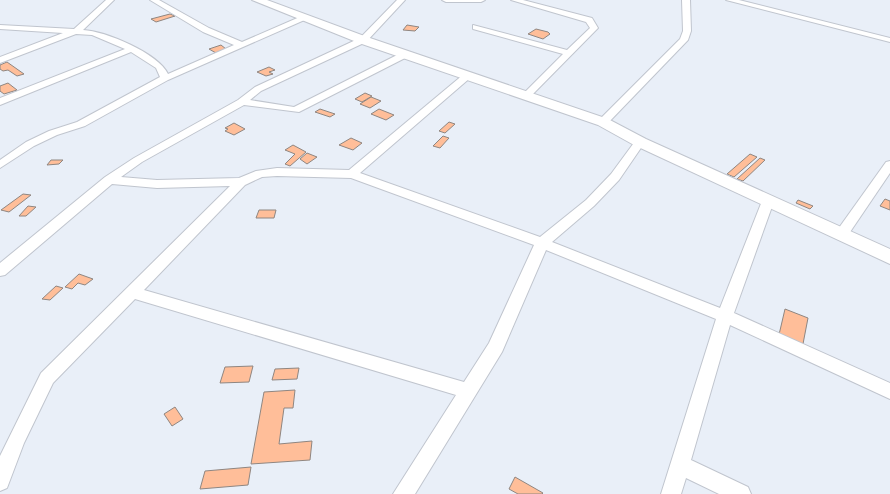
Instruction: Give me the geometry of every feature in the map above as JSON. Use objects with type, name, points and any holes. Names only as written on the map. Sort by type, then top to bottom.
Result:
[{"type":"street","points":[[0,60],[77,31],[110,0]]},
{"type":"street","points":[[154,0],[206,30],[241,44]]},
{"type":"street","points":[[257,0],[363,40],[603,122],[640,142],[890,257]]},
{"type":"street","points":[[0,271],[109,180],[138,160],[242,102],[258,89],[363,40],[401,0]]},
{"type":"street","points":[[446,0],[481,0]]},
{"type":"street","points":[[518,0],[592,22],[594,28],[526,95]]},
{"type":"street","points":[[603,122],[684,40],[688,31],[686,0]]},
{"type":"street","points":[[730,0],[890,40]]},
{"type":"street","points":[[0,165],[30,144],[53,133],[82,124],[166,78],[305,18]]},
{"type":"street","points":[[0,27],[93,32],[132,48],[160,67],[166,78]]},
{"type":"street","points":[[476,27],[569,53]]},
{"type":"street","points":[[0,102],[132,48]]},
{"type":"street","points":[[242,102],[295,110],[406,54]]},
{"type":"street","points":[[352,174],[467,76]]},
{"type":"street","points":[[403,494],[469,392],[496,346],[542,243],[590,203],[615,177],[640,142]]},
{"type":"street","points":[[841,235],[890,164]]},
{"type":"street","points":[[109,180],[157,184],[241,182],[260,174],[277,172],[352,174],[542,243],[725,316],[890,391]]},
{"type":"street","points":[[0,481],[16,440],[47,378],[241,182]]},
{"type":"street","points":[[670,494],[725,316],[768,202]]},
{"type":"street","points":[[132,292],[469,392]]},
{"type":"street","points":[[678,464],[741,494]]},
{"type":"building","points":[[170,14],[175,16],[156,22],[151,19]]},
{"type":"building","points":[[407,25],[419,27],[415,31],[403,30]]},
{"type":"building","points":[[536,29],[550,34],[543,39],[528,34]]},
{"type":"building","points":[[221,45],[226,49],[216,53],[209,49]]},
{"type":"building","points":[[7,62],[24,74],[17,76],[8,70],[3,71],[0,69],[0,65]]},
{"type":"building","points":[[269,67],[275,70],[269,72],[273,74],[266,76],[257,72]]},
{"type":"building","points":[[8,83],[17,90],[4,94],[0,91],[0,86]]},
{"type":"building","points":[[365,93],[372,96],[362,102],[355,99]]},
{"type":"building","points":[[371,97],[381,101],[370,108],[360,104]]},
{"type":"building","points":[[320,109],[335,114],[330,117],[315,112]]},
{"type":"building","points":[[379,109],[394,115],[386,120],[371,114]]},
{"type":"building","points":[[449,122],[455,124],[445,133],[439,131]]},
{"type":"building","points":[[234,123],[245,129],[234,135],[225,131],[228,129],[225,128]]},
{"type":"building","points":[[443,136],[449,138],[440,148],[433,146]]},
{"type":"building","points":[[351,138],[362,143],[353,150],[339,145]]},
{"type":"building","points":[[293,145],[306,152],[290,166],[285,164],[295,154],[285,150]]},
{"type":"building","points":[[307,153],[317,157],[307,164],[300,159]]},
{"type":"building","points":[[750,154],[757,157],[734,177],[727,174]]},
{"type":"building","points":[[760,158],[765,160],[743,181],[737,179]]},
{"type":"building","points":[[51,160],[63,160],[59,164],[47,165]]},
{"type":"building","points":[[23,194],[31,195],[9,212],[1,210]]},
{"type":"building","points":[[885,199],[890,201],[890,210],[880,206]]},
{"type":"building","points":[[798,200],[813,206],[810,209],[796,203]]},
{"type":"building","points":[[28,206],[36,207],[26,216],[19,216]]},
{"type":"building","points":[[259,210],[276,210],[274,218],[256,218]]},
{"type":"building","points":[[79,274],[93,279],[85,285],[78,283],[72,289],[65,287]]},
{"type":"building","points":[[56,286],[63,288],[50,300],[42,299]]},
{"type":"building","points":[[785,309],[808,318],[802,349],[778,339]]},
{"type":"building","points":[[253,366],[249,382],[220,383],[225,367]]},
{"type":"building","points":[[299,368],[297,379],[272,380],[275,369]]},
{"type":"building","points":[[295,390],[293,408],[284,408],[279,444],[312,441],[310,460],[251,464],[264,392]]},
{"type":"building","points":[[175,407],[183,419],[172,426],[164,414]]},
{"type":"building","points":[[251,467],[248,485],[200,489],[205,471]]},
{"type":"building","points":[[515,477],[543,493],[518,494],[509,489]]}]
